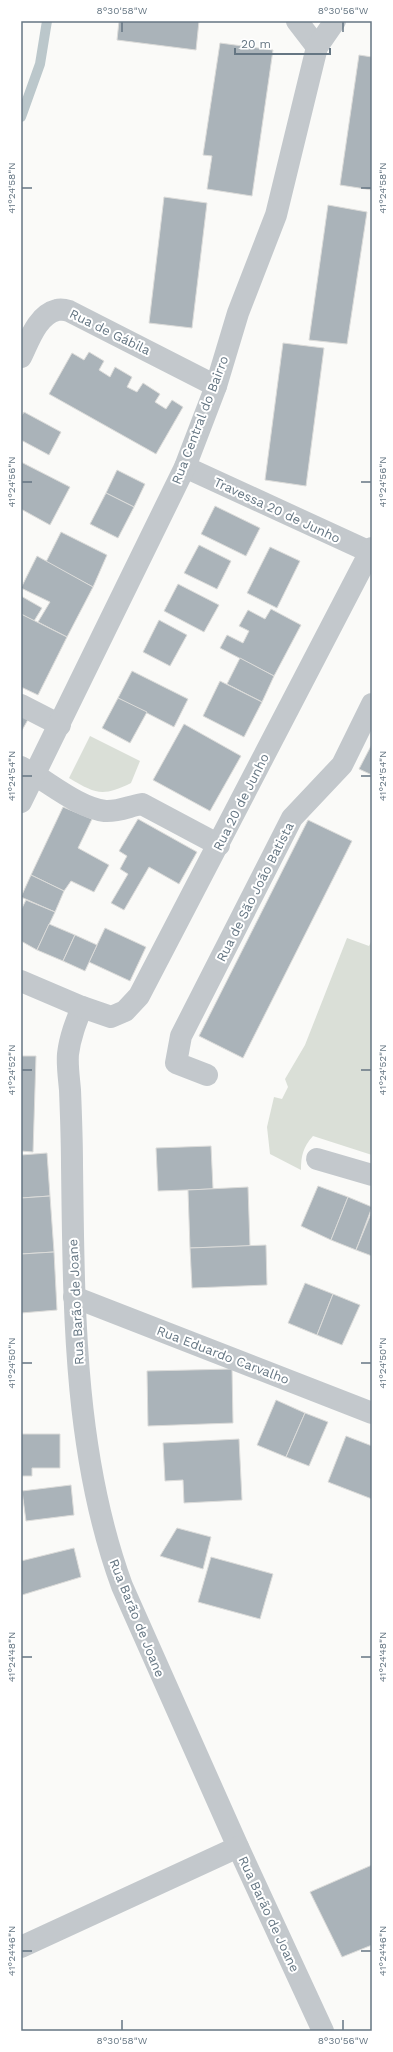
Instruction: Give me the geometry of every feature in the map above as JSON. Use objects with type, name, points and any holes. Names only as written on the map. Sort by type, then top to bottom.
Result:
[{"type":"street","points":[[297,21],[317,47]]},
{"type":"street","name":"Rua Central do Bairro","points":[[21,802],[28,771],[60,725],[185,467],[216,386],[238,313],[276,215],[317,47],[335,21]]},
{"type":"street","name":"Rua de Gábila","points":[[21,357],[37,325],[46,316],[57,310],[69,310],[216,386]]},
{"type":"street","name":"Travessa 20 de Junho","points":[[185,467],[371,550]]},
{"type":"street","name":"Rua 20 de Junho","points":[[21,981],[82,1007],[111,1017],[126,1011],[139,996],[371,550]]},
{"type":"street","name":"Rua de São João Batista","points":[[207,1074],[176,1063],[181,1036],[292,818],[342,765],[372,704]]},
{"type":"street","points":[[21,705],[60,725]]},
{"type":"street","points":[[28,771],[87,806],[106,811],[117,811],[142,804],[219,844]]},
{"type":"street","name":"Rua Barão de Joane","points":[[82,1007],[74,1028],[68,1054],[74,1297],[86,1442],[93,1486],[112,1560],[153,1659],[238,1848],[323,2031]]},
{"type":"street","points":[[316,1159],[372,1175]]},
{"type":"street","name":"Rua Eduardo Carvalho","points":[[74,1297],[372,1413]]},
{"type":"street","points":[[21,1947],[238,1848]]},
{"type":"shaded area","points":[[90,736],[140,761],[131,783],[106,792],[99,792],[86,788],[69,778]]},
{"type":"shaded area","points":[[347,938],[369,946],[372,940],[372,1155],[313,1136],[303,1152],[301,1170],[270,1154],[267,1127],[274,1097],[282,1099],[288,1087],[285,1079],[305,1045]]},
{"type":"building","points":[[119,21],[199,21],[196,50],[117,40]]},
{"type":"building","points":[[220,43],[273,50],[252,196],[207,189],[212,156],[203,155]]},
{"type":"building","points":[[359,55],[372,57],[372,190],[340,185]]},
{"type":"building","points":[[164,197],[207,203],[192,328],[149,323]]},
{"type":"building","points":[[328,205],[367,212],[347,344],[309,340]]},
{"type":"building","points":[[283,343],[324,348],[306,486],[265,480]]},
{"type":"building","points":[[89,352],[104,361],[99,370],[110,377],[115,367],[132,377],[127,387],[137,392],[143,383],[160,394],[155,402],[166,409],[172,400],[183,407],[156,454],[49,394],[72,353],[84,360]]},
{"type":"building","points":[[24,412],[61,432],[49,455],[21,440],[21,417]]},
{"type":"building","points":[[21,462],[70,487],[50,525],[21,509]]},
{"type":"building","points":[[117,470],[145,484],[134,507],[106,493]]},
{"type":"building","points":[[106,493],[134,507],[118,538],[90,524]]},
{"type":"building","points":[[215,506],[260,528],[246,556],[201,534]]},
{"type":"building","points":[[61,532],[107,555],[93,587],[46,562]]},
{"type":"building","points":[[199,545],[231,561],[217,589],[184,573]]},
{"type":"building","points":[[270,547],[300,561],[277,608],[247,593]]},
{"type":"building","points":[[37,556],[93,587],[67,637],[38,622],[50,602],[21,588]]},
{"type":"building","points":[[178,584],[219,605],[204,632],[164,611]]},
{"type":"building","points":[[21,596],[42,608],[34,621],[21,614]]},
{"type":"building","points":[[271,609],[301,625],[274,676],[220,648],[227,635],[243,643],[249,631],[239,626],[248,610],[265,619]]},
{"type":"building","points":[[21,614],[67,637],[38,695],[21,687]]},
{"type":"building","points":[[159,620],[187,635],[170,666],[143,652]]},
{"type":"building","points":[[240,658],[274,676],[262,702],[227,684]]},
{"type":"building","points":[[132,671],[188,699],[174,727],[118,698]]},
{"type":"building","points":[[220,681],[262,702],[244,737],[203,716]]},
{"type":"building","points":[[118,698],[147,712],[130,743],[102,728]]},
{"type":"building","points":[[21,712],[30,716],[21,732]]},
{"type":"building","points":[[184,724],[241,756],[210,811],[153,780]]},
{"type":"building","points":[[372,744],[372,775],[359,769]]},
{"type":"building","points":[[63,807],[92,819],[78,848],[109,865],[94,892],[71,881],[64,891],[31,875]]},
{"type":"building","points":[[138,819],[197,852],[179,884],[149,867],[124,910],[111,903],[128,874],[120,869],[127,856],[119,851]]},
{"type":"building","points":[[308,820],[352,841],[243,1058],[199,1036]]},
{"type":"building","points":[[31,875],[64,891],[55,912],[21,897]]},
{"type":"building","points":[[26,900],[55,912],[37,950],[21,941],[21,910]]},
{"type":"building","points":[[49,924],[75,935],[63,961],[37,950]]},
{"type":"building","points":[[105,928],[146,947],[130,981],[89,962]]},
{"type":"building","points":[[75,935],[97,945],[85,971],[63,961]]},
{"type":"building","points":[[21,1056],[36,1056],[33,1152],[21,1151]]},
{"type":"building","points":[[211,1146],[213,1189],[158,1191],[156,1148]]},
{"type":"building","points":[[47,1153],[50,1196],[21,1198],[21,1155]]},
{"type":"building","points":[[318,1186],[348,1197],[331,1240],[301,1226]]},
{"type":"building","points":[[248,1187],[250,1246],[190,1248],[188,1190]]},
{"type":"building","points":[[50,1196],[54,1252],[21,1254],[21,1198]]},
{"type":"building","points":[[348,1197],[372,1207],[356,1250],[331,1240]]},
{"type":"building","points":[[372,1211],[372,1256],[356,1250]]},
{"type":"building","points":[[266,1245],[267,1285],[192,1288],[190,1248]]},
{"type":"building","points":[[54,1252],[57,1310],[21,1313],[21,1254]]},
{"type":"building","points":[[305,1283],[333,1294],[317,1335],[288,1323]]},
{"type":"building","points":[[333,1294],[360,1305],[342,1345],[317,1335]]},
{"type":"building","points":[[232,1369],[233,1423],[148,1426],[147,1371]]},
{"type":"building","points":[[276,1400],[305,1413],[286,1457],[257,1445]]},
{"type":"building","points":[[305,1413],[328,1422],[309,1466],[286,1457]]},
{"type":"building","points":[[21,1434],[60,1434],[60,1468],[32,1468],[32,1476],[21,1476]]},
{"type":"building","points":[[346,1436],[372,1446],[372,1499],[328,1482]]},
{"type":"building","points":[[239,1439],[242,1500],[184,1503],[183,1480],[165,1481],[163,1443]]},
{"type":"building","points":[[71,1485],[74,1515],[26,1521],[22,1491]]},
{"type":"building","points":[[177,1528],[211,1537],[203,1569],[160,1556]]},
{"type":"building","points":[[74,1548],[81,1577],[22,1595],[21,1561]]},
{"type":"building","points":[[211,1557],[273,1574],[260,1619],[198,1602]]},
{"type":"building","points":[[372,1865],[372,1945],[342,1957],[310,1892]]},
{"type":"waterway","points":[[21,117],[40,64],[47,21]]}]
